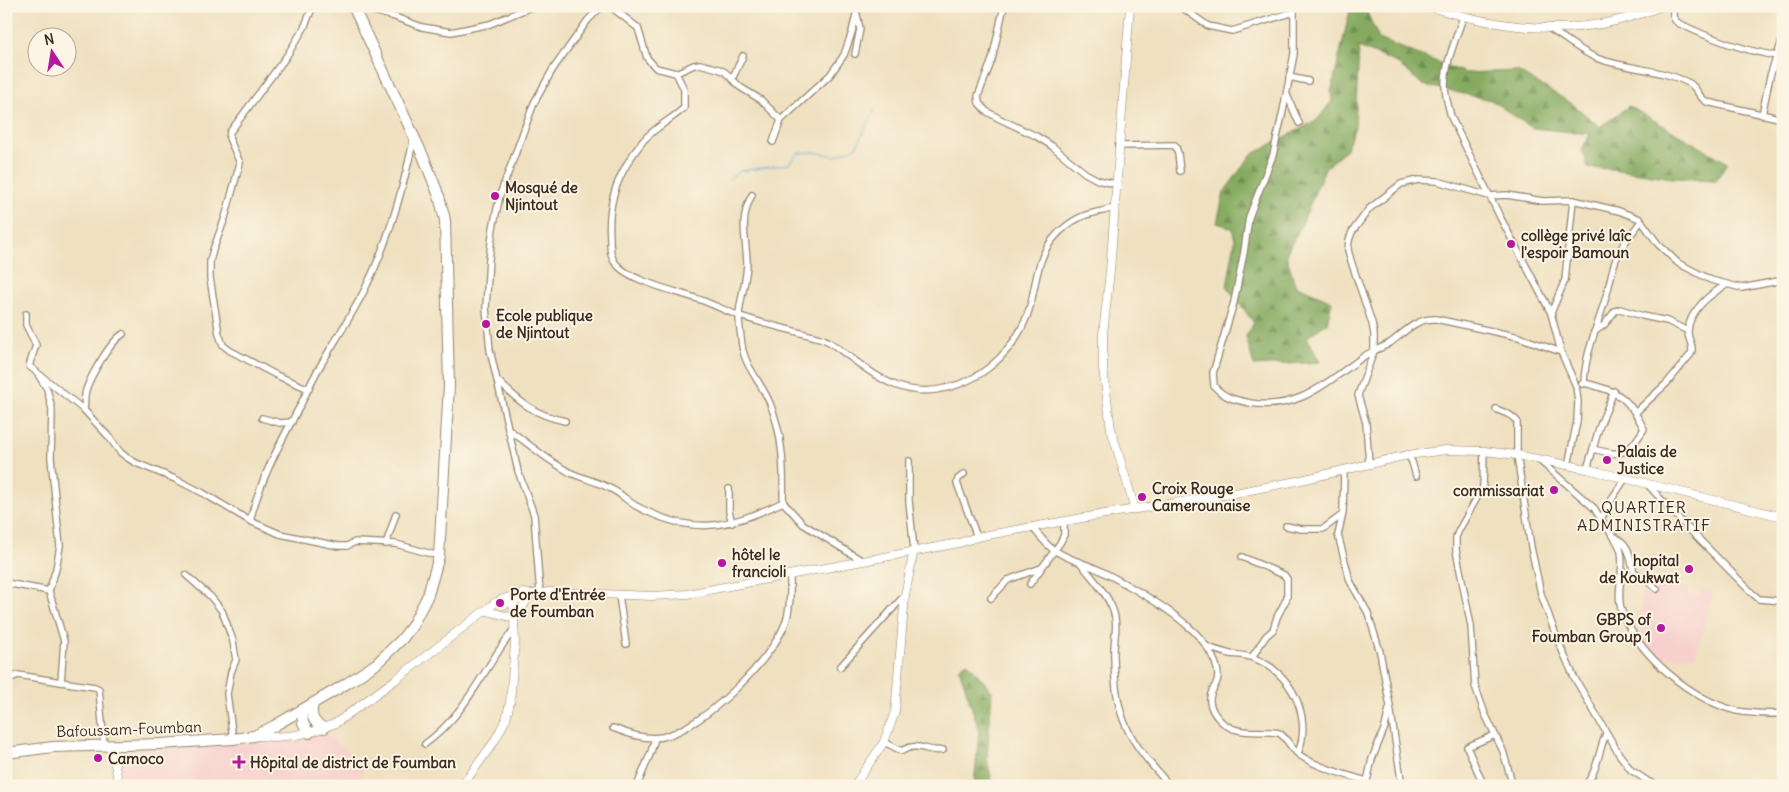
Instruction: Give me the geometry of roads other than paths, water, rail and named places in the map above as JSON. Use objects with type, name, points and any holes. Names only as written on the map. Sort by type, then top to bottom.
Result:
[{"type":"highway","name":"Bafoussam-Foumban","points":[[6,753],[53,747],[233,739],[254,736],[313,704],[376,664],[402,639],[416,619],[428,595],[439,556],[449,386],[446,231],[440,196],[353,6]]},
{"type":"highway","points":[[313,704],[311,711],[312,719],[317,725],[324,728]]},
{"type":"highway","points":[[302,710],[303,723],[309,732]]},
{"type":"main road","points":[[1130,6],[1115,184],[1103,368],[1111,429],[1135,509]]},
{"type":"main road","points":[[1427,6],[1463,17],[1497,24],[1550,29],[1614,22],[1662,6]]},
{"type":"main road","points":[[254,736],[286,737],[324,728],[336,723],[478,614],[500,603],[516,598],[534,594],[563,592],[652,596],[687,594],[977,537],[1230,494],[1408,455],[1446,450],[1484,451],[1517,455],[1783,517]]},
{"type":"main road","points":[[854,786],[884,742],[895,712],[898,696],[905,595],[914,550]]},
{"type":"main road","points":[[516,621],[534,594]]},
{"type":"main road","points":[[462,786],[494,742],[506,719],[510,703],[516,598]]},
{"type":"main road","points":[[478,614],[500,603]]},
{"type":"main road","points":[[487,611],[516,621]]},
{"type":"main road","points":[[108,745],[120,786]]},
{"type":"street","points":[[309,389],[257,366],[223,345],[219,334],[210,278],[210,261],[225,218],[240,163],[229,138],[230,132],[286,57],[304,28],[313,6]]},
{"type":"street","points":[[353,6],[392,16],[422,27],[451,32],[490,24],[533,6]]},
{"type":"street","points":[[534,594],[535,520],[520,477],[490,350],[486,286],[493,228],[500,194],[534,103],[553,69],[588,20],[602,6]]},
{"type":"street","points":[[610,6],[638,28],[647,58],[656,68],[676,73],[700,64],[719,69],[740,87],[761,100],[781,120]]},
{"type":"street","points":[[773,142],[781,120],[830,75],[844,55],[858,6]]},
{"type":"street","points":[[1004,6],[992,60],[978,96],[979,103],[986,111],[1052,146],[1086,173],[1098,180],[1115,184]]},
{"type":"street","points":[[1180,6],[1208,26],[1232,31],[1294,9],[1294,46],[1273,155],[1249,217],[1234,302],[1213,372],[1214,386],[1224,396],[1256,404],[1288,402],[1316,391],[1365,356],[1388,344],[1415,322],[1426,318],[1479,327],[1519,337],[1561,352]]},
{"type":"street","points":[[1674,6],[1673,17],[1680,24],[1714,40],[1754,52],[1776,56]]},
{"type":"street","points":[[855,54],[860,29],[857,14]]},
{"type":"street","points":[[1463,17],[1446,71],[1445,89],[1451,117],[1490,196],[1552,313],[1561,352],[1576,386],[1578,402],[1577,420],[1568,466]]},
{"type":"street","points":[[1550,29],[1589,55],[1615,64],[1660,73],[1689,83],[1703,100],[1707,102],[1783,119]]},
{"type":"street","points":[[1762,115],[1770,76],[1783,38]]},
{"type":"street","points":[[732,79],[743,56]]},
{"type":"street","points":[[676,73],[684,89],[684,108],[652,131],[625,168],[614,188],[609,216],[611,253],[618,266],[636,278],[698,298],[739,316],[826,340],[873,374],[899,388],[911,390],[946,388],[967,381],[989,368],[1010,348],[1025,321],[1046,248],[1053,239],[1077,219],[1087,214],[1114,208]]},
{"type":"street","points":[[1289,78],[1308,81]]},
{"type":"street","points":[[1286,91],[1288,100],[1299,123]]},
{"type":"street","points":[[250,521],[257,493],[317,371],[360,298],[383,252],[403,187],[414,137]]},
{"type":"street","points":[[1118,146],[1175,145],[1180,171]]},
{"type":"street","points":[[1369,464],[1366,423],[1358,395],[1374,351],[1372,323],[1348,250],[1352,232],[1359,221],[1369,209],[1401,184],[1409,181],[1438,181],[1490,196],[1507,195],[1544,201],[1573,200],[1627,213],[1636,216],[1658,244],[1678,263],[1711,280],[1726,285],[1749,288],[1783,280]]},
{"type":"street","points":[[752,195],[746,206],[744,217],[747,265],[739,316],[742,347],[746,360],[770,403],[781,442],[784,470],[783,502],[803,524],[861,560]]},
{"type":"street","points":[[1552,313],[1565,280],[1573,200]]},
{"type":"street","points":[[1584,383],[1594,332],[1607,295],[1614,262],[1622,247],[1641,221]]},
{"type":"street","points":[[1636,412],[1667,384],[1693,352],[1688,331],[1692,316],[1697,308],[1726,285]]},
{"type":"street","points":[[1594,332],[1620,309],[1643,316],[1659,318],[1688,331]]},
{"type":"street","points":[[26,314],[26,326],[36,345],[29,366],[84,410],[120,452],[136,463],[197,490],[250,521],[280,534],[338,546],[347,546],[355,542],[401,546],[439,556]]},
{"type":"street","points":[[84,410],[85,397],[90,380],[110,345],[123,334]]},
{"type":"street","points":[[38,374],[47,389],[52,409],[51,458],[60,546],[56,569],[49,591],[64,641],[61,682]]},
{"type":"street","points":[[498,381],[524,405],[544,415],[565,421]]},
{"type":"street","points":[[1576,386],[1584,383],[1614,391],[1622,396],[1636,412],[1644,429],[1631,448],[1624,452],[1616,454],[1593,449]]},
{"type":"street","points":[[1587,470],[1599,428],[1614,391]]},
{"type":"street","points":[[1496,409],[1510,415],[1517,421],[1517,455],[1531,547],[1541,594],[1558,641],[1574,677],[1618,754],[1631,770],[1649,782],[1661,786]]},
{"type":"street","points":[[262,418],[280,423],[292,422]]},
{"type":"street","points":[[508,429],[552,462],[574,474],[614,490],[636,506],[664,518],[693,525],[720,525],[757,515],[783,502]]},
{"type":"street","points":[[1484,451],[1483,487],[1458,530],[1456,550],[1471,626],[1475,686],[1503,751],[1513,786]]},
{"type":"street","points":[[1408,455],[1416,476]]},
{"type":"street","points":[[1539,460],[1594,508],[1615,537],[1621,552],[1619,586],[1622,612],[1639,640],[1662,668],[1699,694],[1718,704],[1758,714],[1783,714]]},
{"type":"street","points":[[909,461],[909,501],[914,550]]},
{"type":"street","points":[[1344,470],[1343,513],[1338,534],[1350,581],[1368,613],[1380,652],[1402,786]]},
{"type":"street","points":[[964,474],[956,483],[977,537]]},
{"type":"street","points":[[1602,519],[1613,497],[1625,480]]},
{"type":"street","points":[[1649,486],[1752,593],[1759,599],[1783,601]]},
{"type":"street","points":[[729,489],[729,511],[732,523]]},
{"type":"street","points":[[1286,526],[1302,529],[1324,529],[1343,513]]},
{"type":"street","points":[[386,544],[396,514]]},
{"type":"street","points":[[1030,584],[1064,535],[1064,522]]},
{"type":"street","points":[[1033,528],[1055,550],[1102,571],[1154,601],[1189,627],[1208,647],[1218,673],[1218,680],[1210,698],[1213,710],[1225,726],[1259,733],[1279,733],[1298,754],[1367,784],[1372,759],[1385,727],[1390,706]]},
{"type":"street","points":[[1615,537],[1623,541],[1628,548],[1634,572],[1657,589]]},
{"type":"street","points":[[1242,557],[1284,575],[1287,579],[1287,598],[1277,617],[1273,630],[1252,657]]},
{"type":"street","points":[[1080,562],[1107,598],[1115,616],[1115,686],[1123,721],[1141,753],[1170,786]]},
{"type":"street","points":[[991,598],[1008,580],[1040,568]]},
{"type":"street","points":[[186,574],[211,597],[222,611],[233,641],[236,660],[231,672],[227,694],[233,739]]},
{"type":"street","points":[[614,728],[643,738],[655,738],[672,734],[705,715],[741,684],[780,635],[786,623],[789,610],[790,575]]},
{"type":"street","points":[[6,583],[49,591]]},
{"type":"street","points":[[618,595],[626,644]]},
{"type":"street","points":[[840,667],[905,595]]},
{"type":"street","points":[[425,744],[436,736],[460,710],[516,621]]},
{"type":"street","points":[[1208,647],[1231,654],[1252,657],[1277,673],[1289,684],[1296,696],[1303,727],[1303,741],[1298,754]]},
{"type":"street","points":[[6,674],[99,689],[108,745]]},
{"type":"street","points":[[6,680],[18,675]]},
{"type":"street","points":[[1584,786],[1594,774],[1600,746],[1606,734]]},
{"type":"street","points":[[1484,786],[1467,747],[1495,735]]},
{"type":"street","points":[[637,786],[655,738]]},
{"type":"street","points":[[884,742],[902,751],[907,748],[923,747],[936,752],[943,750]]},
{"type":"waterway","points":[[729,179],[740,171],[789,164],[798,153],[814,152],[835,156],[856,147],[875,109]]},
{"type":"place","name":"Mosqué de Njintout","points":[[495,196]]},
{"type":"place","name":"collège privé laîc l'espoir Bamoun","points":[[1511,244]]},
{"type":"place","name":"Ecole publique de Njintout","points":[[486,324]]},
{"type":"place","name":"Palais de Justice","points":[[1607,460]]},
{"type":"place","name":"commissariat","points":[[1554,490]]},
{"type":"place","name":"Croix Rouge Camerounaise","points":[[1142,497]]},
{"type":"place","name":"hôtel le francioli","points":[[722,563]]},
{"type":"place","name":"hopital de Koukwat","points":[[1689,569]]},
{"type":"place","name":"Porte d'Entrée de Foumban","points":[[500,603]]},
{"type":"place","name":"GBPS of Foumban Group 1","points":[[1661,628]]},
{"type":"place","name":"Camoco","points":[[98,758]]},
{"type":"place","name":"Hôpital de district de Foumban","points":[[239,762]]},
{"type":"district","name":"QUARTIER ADMINISTRATIF","points":[[1644,516]]}]
